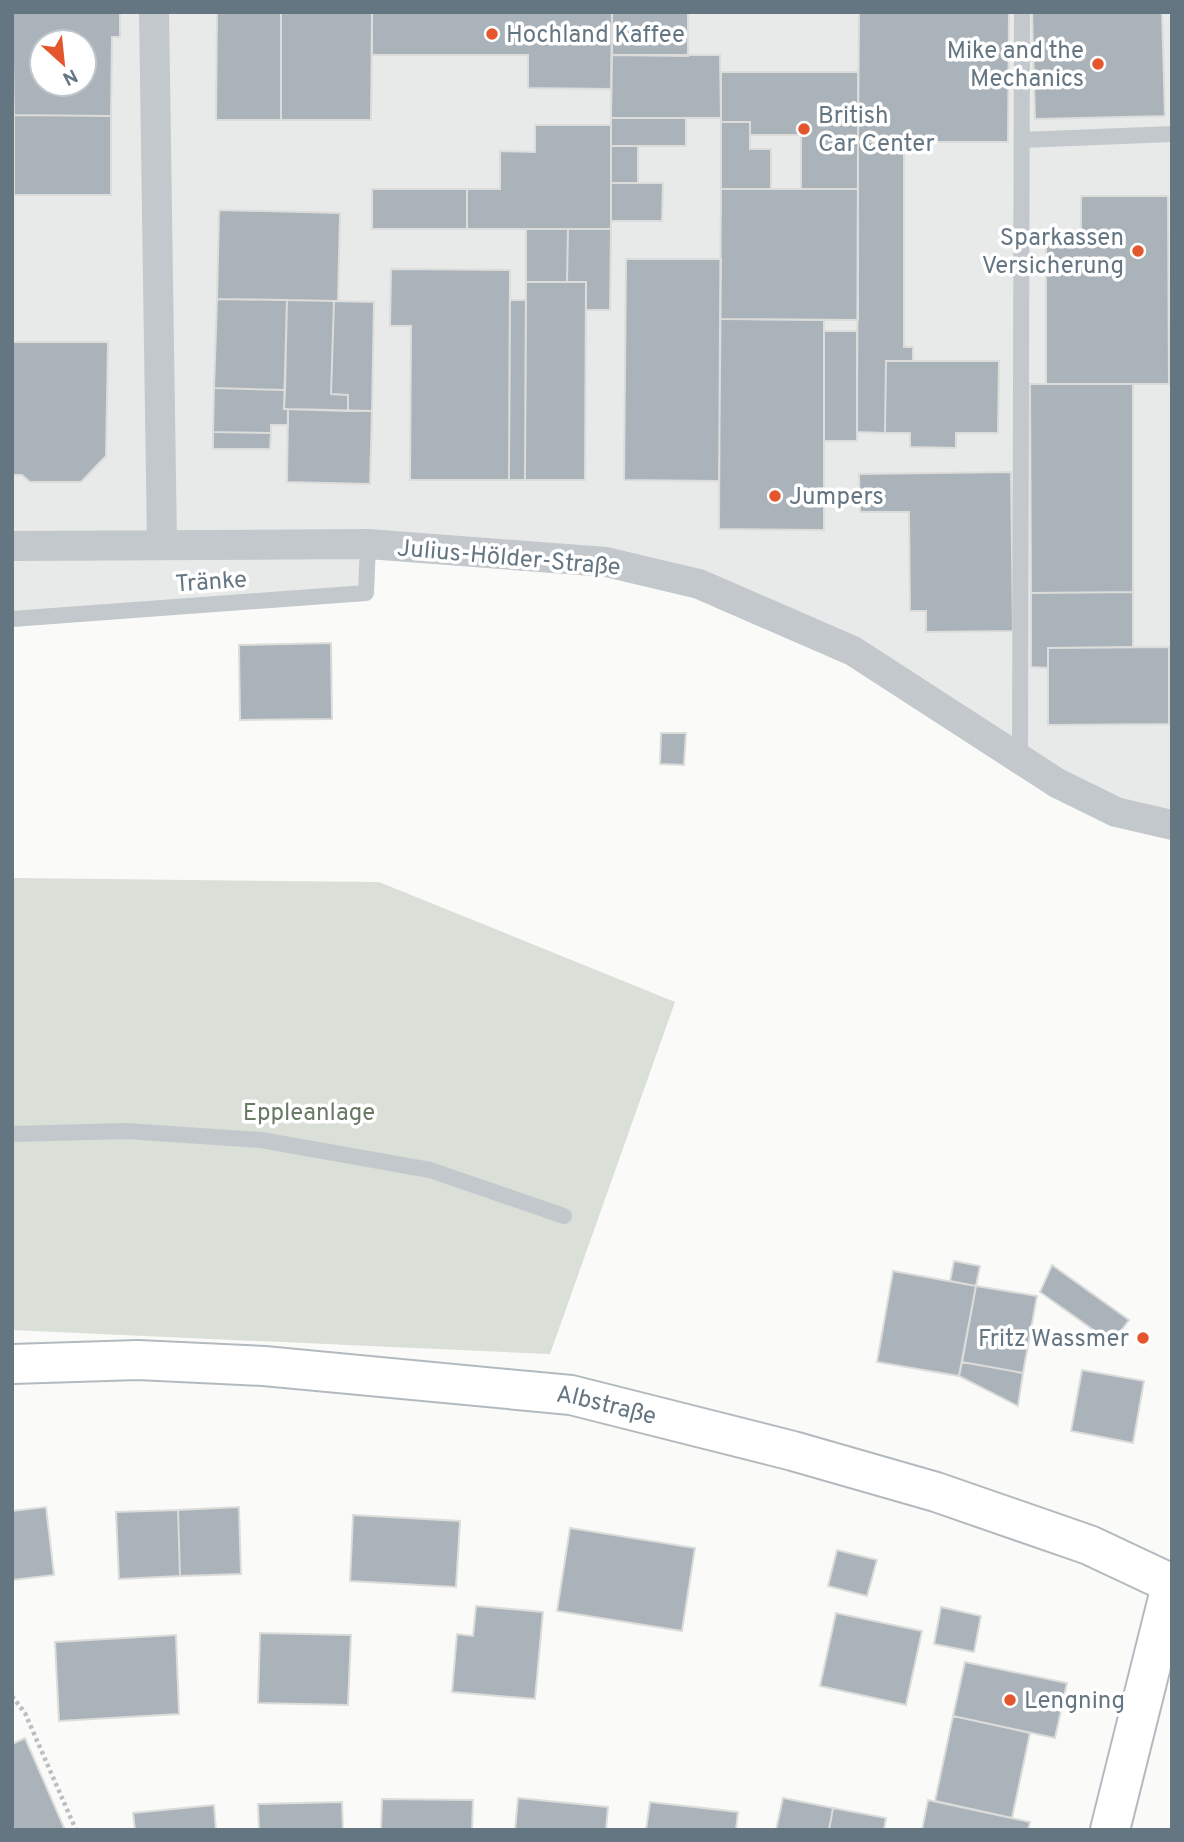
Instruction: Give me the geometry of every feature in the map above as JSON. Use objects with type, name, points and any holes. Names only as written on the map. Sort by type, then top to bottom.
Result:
[{"type":"street","points":[[154,12],[162,545]]},
{"type":"street","name":"Julius-Hölder-Straße","points":[[12,546],[368,544],[606,562],[699,584],[853,651],[1056,783],[1116,813],[1172,825]]},
{"type":"street","name":"Albstraße","points":[[12,1364],[138,1360],[264,1366],[570,1395],[793,1451],[936,1492],[1089,1545],[1172,1583]]},
{"type":"street","points":[[1110,1830],[1143,1689],[1172,1583]]},
{"type":"lane","points":[[1020,760],[1022,12]]},
{"type":"lane","points":[[1022,139],[1172,134]]},
{"type":"lane","name":"Tränke","points":[[12,619],[366,593],[368,544]]},
{"type":"lane","points":[[12,1134],[126,1131],[261,1140],[430,1170],[564,1216]]},
{"type":"path","points":[[12,1696],[25,1713],[76,1830]]},
{"type":"shaded area","points":[[12,12],[1172,12],[1172,825],[1116,812],[853,651],[699,584],[369,544],[366,593],[12,619]]},
{"type":"green space","name":"Eppleanlage","points":[[12,878],[379,882],[675,1002],[550,1354],[12,1330]]},
{"type":"building","points":[[12,12],[120,12],[120,37],[112,37],[111,116],[14,115]]},
{"type":"building","points":[[217,12],[281,12],[281,120],[216,120]]},
{"type":"building","points":[[281,12],[372,12],[371,120],[281,120]]},
{"type":"building","name":"Hochland Kaffee","points":[[372,12],[612,12],[611,89],[528,88],[528,55],[372,55]]},
{"type":"building","points":[[612,12],[688,12],[688,56],[612,55]]},
{"type":"building","points":[[859,12],[1009,12],[1008,142],[858,142]]},
{"type":"building","name":"Mike and the Mechanics","points":[[1032,12],[1162,12],[1165,116],[1035,119]]},
{"type":"building","points":[[612,55],[720,55],[721,118],[611,118]]},
{"type":"building","name":"British Car Center","points":[[721,72],[858,72],[858,189],[801,189],[801,135],[750,135],[750,122],[721,122]]},
{"type":"building","points":[[14,115],[111,116],[111,195],[14,195]]},
{"type":"building","points":[[611,118],[686,118],[686,146],[611,146]]},
{"type":"building","points":[[721,122],[750,122],[750,149],[771,149],[771,189],[721,189]]},
{"type":"building","points":[[535,125],[611,125],[611,229],[467,229],[467,189],[500,189],[500,151],[535,152]]},
{"type":"building","points":[[858,142],[904,142],[904,347],[913,347],[913,361],[886,361],[885,433],[857,432]]},
{"type":"building","points":[[611,146],[638,146],[638,183],[611,183]]},
{"type":"building","points":[[611,183],[663,183],[662,221],[611,221]]},
{"type":"building","points":[[372,189],[467,189],[467,229],[372,229]]},
{"type":"building","points":[[721,189],[858,189],[858,320],[720,319]]},
{"type":"building","points":[[1081,196],[1168,196],[1169,384],[1046,384],[1046,242],[1081,242]]},
{"type":"building","points":[[219,210],[340,213],[338,301],[217,299]]},
{"type":"building","points":[[526,229],[568,229],[567,282],[526,282]]},
{"type":"building","points":[[568,229],[611,229],[610,310],[586,310],[586,282],[567,282]]},
{"type":"building","points":[[626,259],[721,259],[719,481],[624,480]]},
{"type":"building","points":[[391,269],[510,270],[509,480],[410,480],[411,326],[390,326]]},
{"type":"building","points":[[526,282],[586,282],[585,480],[525,480]]},
{"type":"building","points":[[217,299],[287,300],[285,390],[214,388]]},
{"type":"building","points":[[287,300],[334,301],[331,394],[348,395],[348,411],[284,409]]},
{"type":"building","points":[[510,300],[526,300],[525,480],[509,480]]},
{"type":"building","points":[[334,301],[374,302],[372,411],[348,411],[348,395],[331,394]]},
{"type":"building","points":[[720,319],[824,320],[824,530],[719,529]]},
{"type":"building","points":[[824,331],[857,331],[857,441],[824,441]]},
{"type":"building","points":[[12,342],[108,342],[106,456],[81,482],[30,482],[22,475],[12,475]]},
{"type":"building","points":[[886,361],[999,361],[998,433],[956,433],[956,448],[910,447],[910,433],[885,433]]},
{"type":"building","points":[[1030,384],[1133,384],[1133,592],[1031,593]]},
{"type":"building","points":[[214,388],[285,390],[284,409],[288,409],[288,425],[271,425],[271,433],[213,432]]},
{"type":"building","points":[[288,409],[372,411],[370,484],[287,482]]},
{"type":"building","points":[[213,432],[271,433],[270,449],[213,449]]},
{"type":"building","points":[[1011,472],[1013,631],[926,632],[926,611],[910,611],[909,512],[860,512],[859,474]]},
{"type":"building","points":[[1133,592],[1133,647],[1048,648],[1048,668],[1031,667],[1031,593]]},
{"type":"building","points":[[331,643],[332,719],[240,720],[239,645]]},
{"type":"building","points":[[1169,647],[1169,724],[1048,725],[1048,648]]},
{"type":"building","points":[[661,733],[686,733],[684,765],[660,764]]},
{"type":"building","points":[[954,1261],[980,1266],[976,1286],[950,1281]]},
{"type":"building","points":[[1052,1265],[1129,1320],[1112,1343],[1040,1292]]},
{"type":"building","points":[[893,1271],[976,1286],[959,1376],[877,1362]]},
{"type":"building","points":[[976,1286],[1037,1296],[1023,1373],[962,1362]]},
{"type":"building","points":[[962,1362],[1023,1373],[1018,1406],[959,1376]]},
{"type":"building","points":[[1082,1370],[1144,1381],[1133,1443],[1071,1431]]},
{"type":"building","points":[[46,1507],[54,1575],[12,1580],[12,1511]]},
{"type":"building","points":[[239,1507],[241,1574],[180,1576],[178,1510]]},
{"type":"building","points":[[178,1510],[180,1576],[119,1579],[116,1512]]},
{"type":"building","points":[[353,1515],[460,1521],[456,1587],[350,1581]]},
{"type":"building","points":[[570,1528],[695,1548],[682,1631],[557,1611]]},
{"type":"building","points":[[837,1550],[877,1560],[867,1596],[828,1586]]},
{"type":"building","points":[[476,1606],[543,1612],[535,1699],[452,1692],[457,1634],[473,1636]]},
{"type":"building","points":[[941,1607],[981,1616],[974,1652],[934,1644]]},
{"type":"building","points":[[836,1613],[922,1631],[906,1705],[820,1686]]},
{"type":"building","points":[[260,1633],[351,1635],[348,1705],[258,1703]]},
{"type":"building","points":[[176,1635],[179,1714],[59,1721],[55,1642]]},
{"type":"building","name":"Lengning","points":[[965,1662],[1067,1683],[1055,1738],[953,1716]]},
{"type":"building","points":[[953,1716],[1030,1733],[1012,1818],[935,1801]]},
{"type":"building","points":[[25,1738],[65,1830],[15,1830],[12,1825],[12,1744]]},
{"type":"building","points":[[518,1798],[608,1807],[606,1830],[515,1830]]},
{"type":"building","points":[[783,1798],[833,1808],[829,1830],[776,1830]]},
{"type":"building","points":[[382,1799],[473,1800],[472,1830],[381,1830]]},
{"type":"building","points":[[928,1800],[1030,1822],[1028,1830],[922,1830]]},
{"type":"building","points":[[342,1802],[343,1830],[259,1830],[258,1804]]},
{"type":"building","points":[[650,1802],[738,1812],[736,1830],[646,1830]]},
{"type":"building","points":[[214,1805],[216,1830],[135,1830],[133,1813]]},
{"type":"building","points":[[833,1808],[886,1818],[884,1830],[829,1830]]},
{"type":"place","name":"Hochland Kaffee","points":[[492,34]]},
{"type":"place","name":"Mike and the Mechanics","points":[[1098,64]]},
{"type":"place","name":"British Car Center","points":[[804,129]]},
{"type":"place","name":"Sparkassen Versicherung","points":[[1138,251]]},
{"type":"place","name":"Jumpers","points":[[775,496]]},
{"type":"place","name":"Fritz Wassmer","points":[[1143,1338]]},
{"type":"place","name":"Lengning","points":[[1010,1700]]}]
